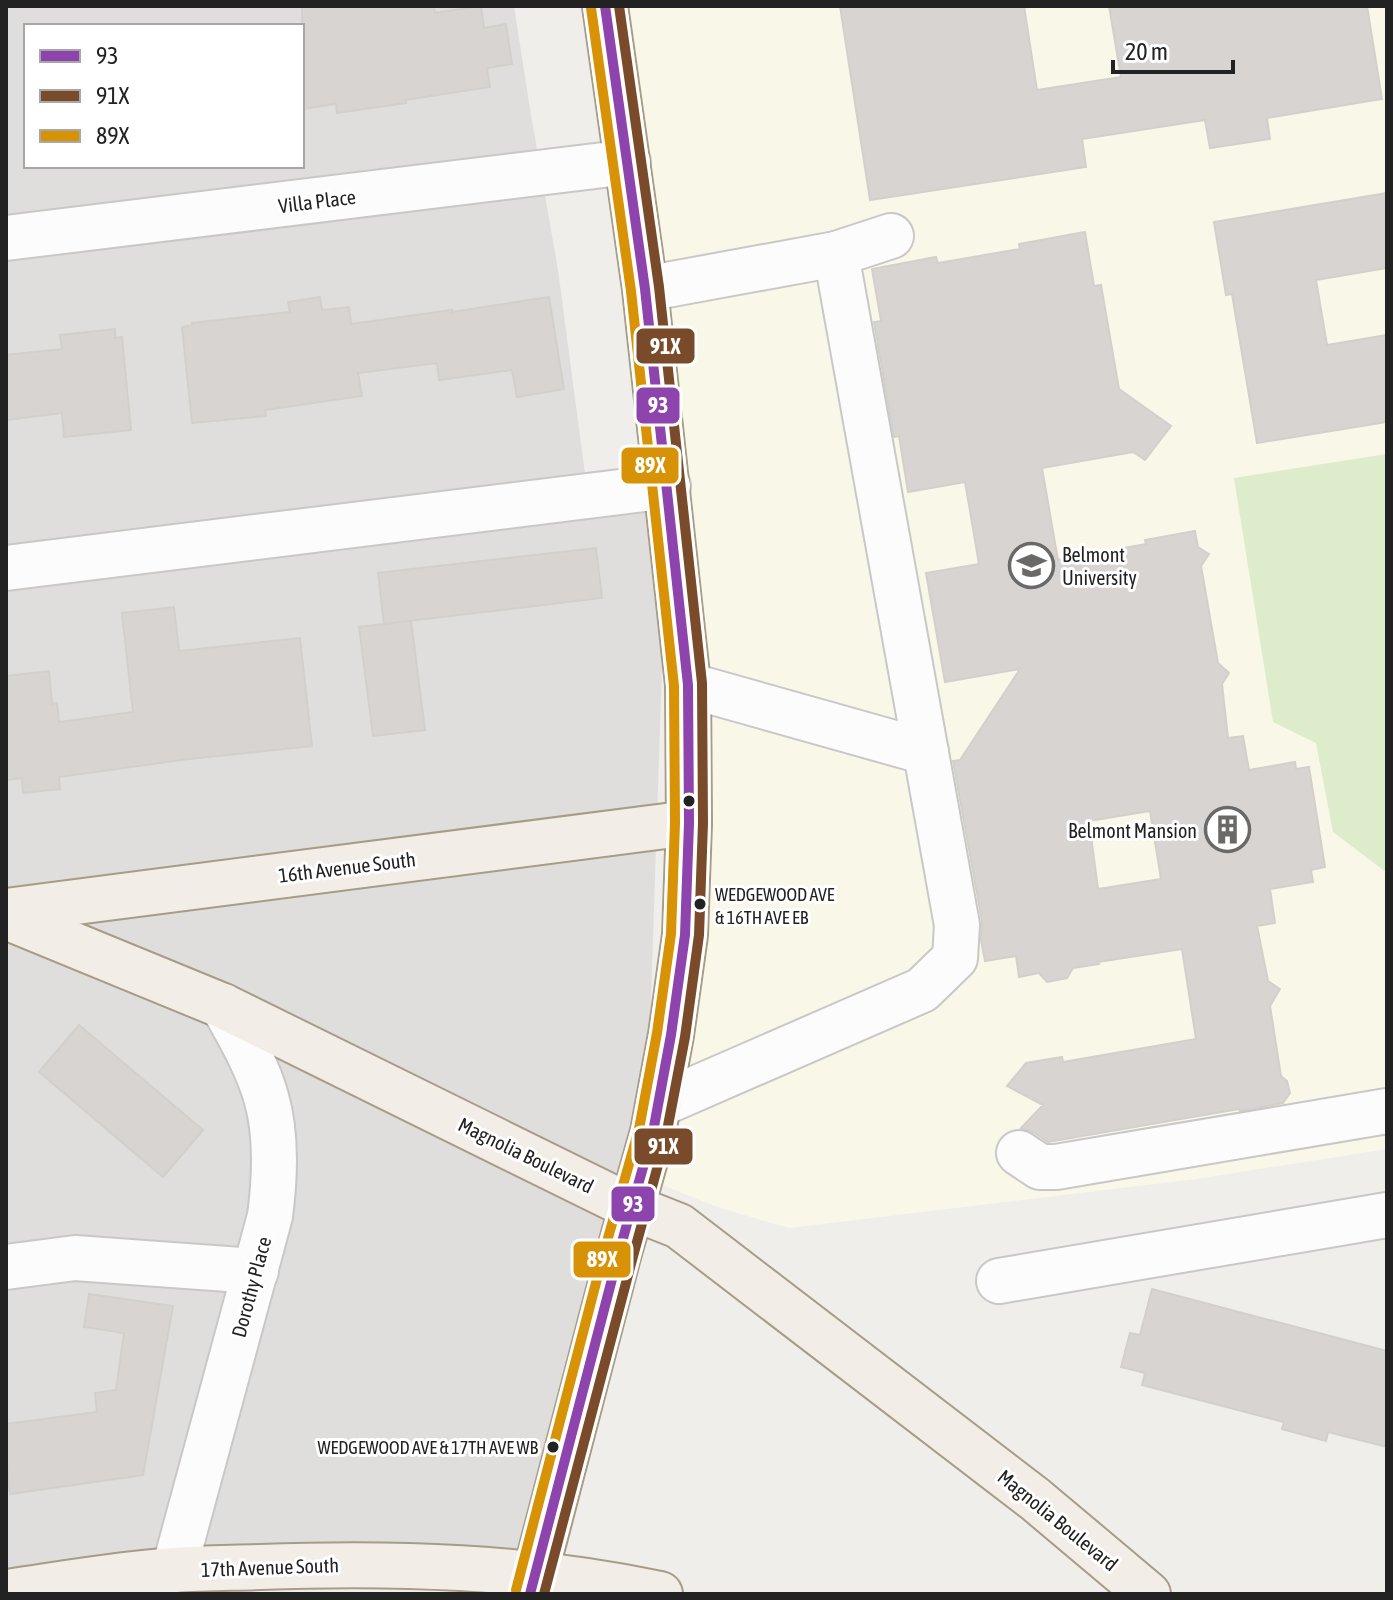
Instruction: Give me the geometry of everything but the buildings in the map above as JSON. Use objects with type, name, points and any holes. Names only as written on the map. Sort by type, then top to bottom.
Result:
[{"type":"main road","points":[[605,6],[645,289],[688,685],[689,823],[685,935],[653,1132],[532,1583],[620,1586],[660,1594]]},
{"type":"main road","name":"16th Avenue South","points":[[6,914],[689,823]]},
{"type":"main road","name":"Magnolia Boulevard","points":[[6,914],[223,1006],[631,1207],[679,1226],[1035,1499],[1148,1594]]},
{"type":"main road","name":"17th Avenue South","points":[[6,1592],[174,1570],[335,1564],[457,1567],[532,1583]]},
{"type":"street","name":"Villa Place","points":[[6,238],[628,162]]},
{"type":"street","points":[[645,289],[836,254],[891,236]]},
{"type":"street","points":[[658,1105],[922,990],[955,958],[957,925],[836,254]]},
{"type":"street","points":[[6,568],[668,486]]},
{"type":"street","points":[[688,685],[926,752]]},
{"type":"street","name":"Dorothy Place","points":[[174,1570],[272,1202],[272,1129],[266,1098],[255,1067],[223,1006]]},
{"type":"street","points":[[1019,1153],[1040,1167],[1056,1167],[1387,1111]]},
{"type":"street","points":[[999,1281],[1387,1215]]},
{"type":"street","points":[[6,1267],[75,1258],[256,1271]]},
{"type":"shaded area","points":[[6,6],[514,6],[558,270],[586,481],[6,555]]},
{"type":"shaded area","name":"Belmont University","points":[[605,6],[1387,6],[1387,1149],[1196,1179],[789,1228],[717,1207],[640,1176],[688,685]]},
{"type":"shaded area","points":[[668,486],[649,1059],[534,1573],[6,1594],[6,568]]},
{"type":"green space","points":[[1387,454],[1387,873],[1333,832],[1316,743],[1273,722],[1234,478]]},
{"type":"transit line","name":"93","points":[[530,1594],[653,1132],[685,935],[689,823],[688,685],[645,289],[605,6]]},
{"type":"transit line","name":"91X","points":[[544,1594],[666,1136],[685,1037],[699,935],[703,823],[702,683],[659,287],[619,6]]},
{"type":"transit line","name":"89X","points":[[516,1590],[639,1129],[671,934],[675,823],[674,686],[631,291],[591,8]]},
{"type":"place","name":"Belmont University","points":[[1031,565]]},
{"type":"place","name":"Belmont Mansion","points":[[1228,830]]},
{"type":"place","name":"WEDGEWOOD AVE & 16TH AVE EB","points":[[700,904]]},
{"type":"place","name":"WEDGEWOOD AVE & 17TH AVE WB","points":[[553,1447]]}]
